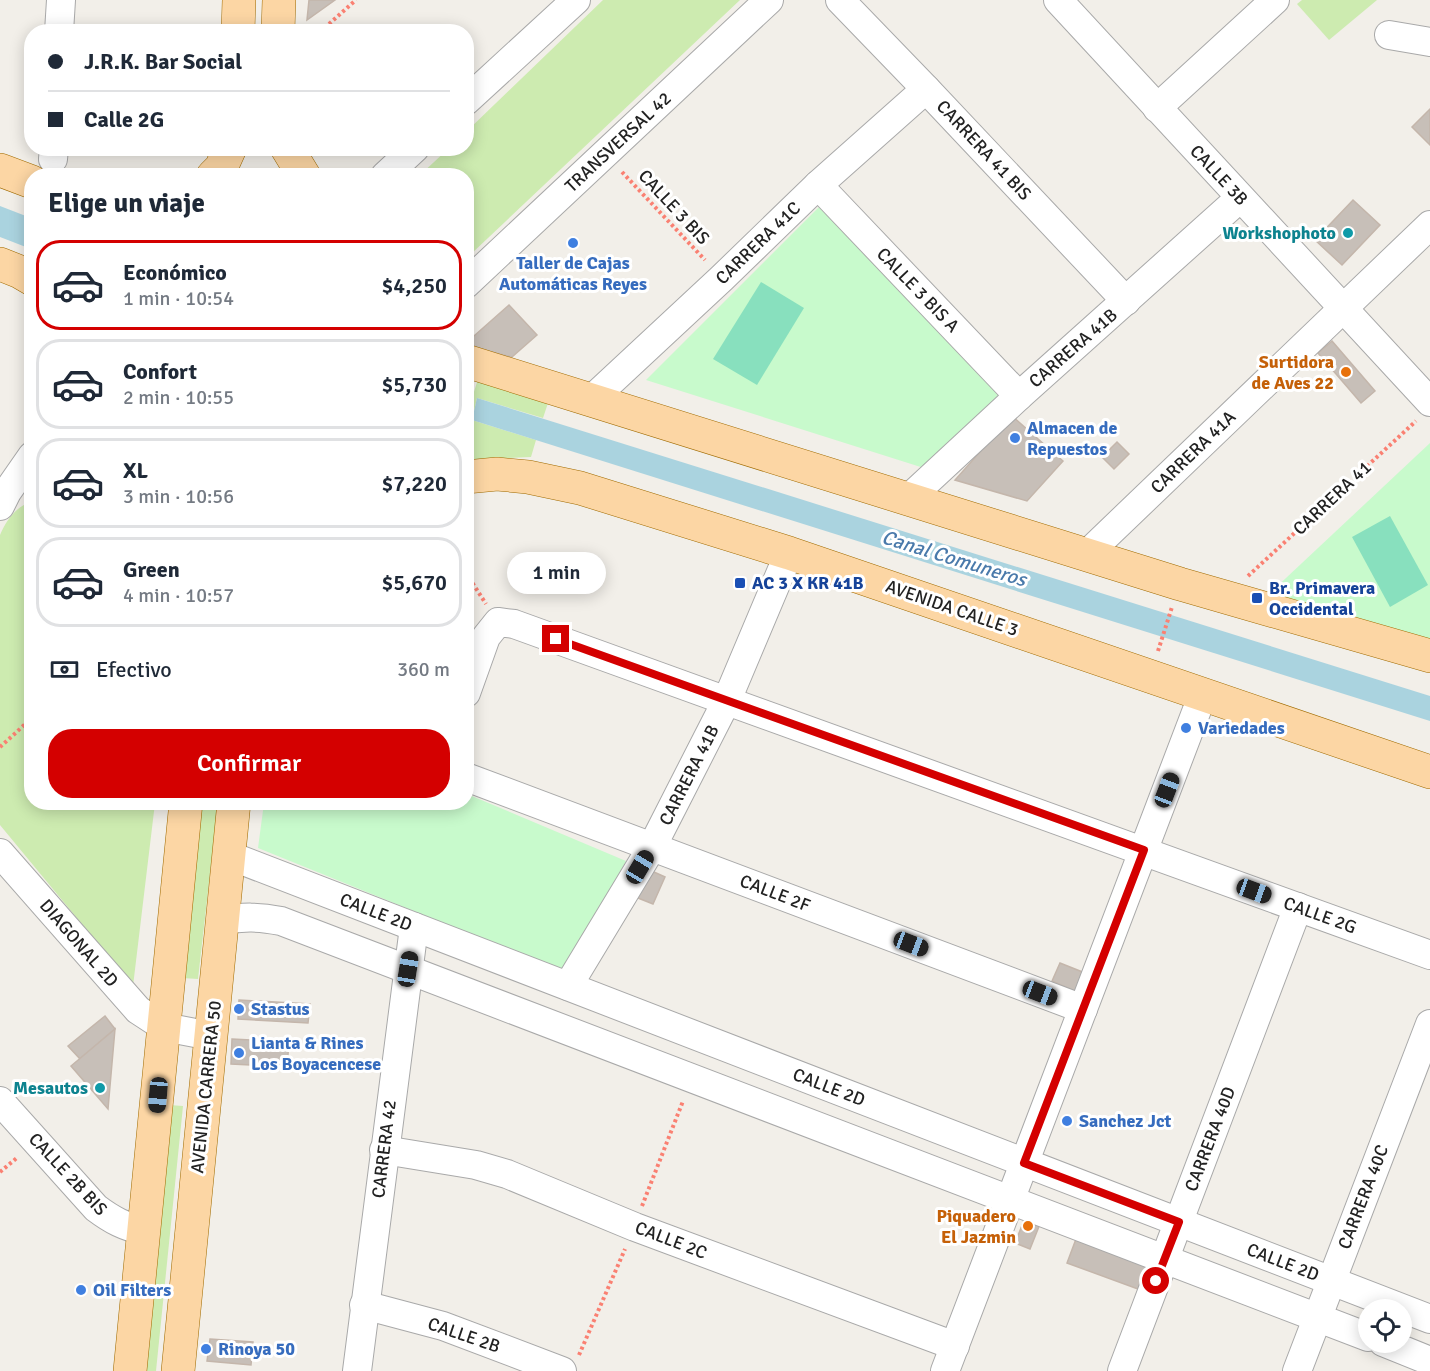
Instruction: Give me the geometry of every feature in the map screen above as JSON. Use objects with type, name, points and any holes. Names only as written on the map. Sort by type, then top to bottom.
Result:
[{"type":"main road","points":[[238,24],[239,0]]},
{"type":"main road","points":[[278,24],[279,0]]},
{"type":"main road","points":[[0,170],[46,163]]},
{"type":"main road","points":[[0,264],[24,274]]},
{"type":"main road","points":[[474,363],[1180,584],[1430,656]]},
{"type":"main road","name":"AVENIDA CALLE 3","points":[[474,476],[497,474],[571,485],[789,553],[1430,772]]},
{"type":"main road","points":[[130,1371],[185,810]]},
{"type":"main road","name":"AVENIDA CARRERA 50","points":[[177,1371],[233,810]]},
{"type":"street","points":[[60,24],[61,0]]},
{"type":"street","points":[[474,94],[576,0]]},
{"type":"street","name":"TRANSVERSAL 42","points":[[474,277],[769,0]]},
{"type":"street","name":"CARRERA 41 BIS","points":[[840,0],[1126,301]]},
{"type":"street","name":"CALLE 3B","points":[[1058,0],[1344,308],[1426,409]]},
{"type":"street","points":[[1157,108],[1275,0]]},
{"type":"street","points":[[1389,35],[1430,42]]},
{"type":"street","name":"CARRERA 41C","points":[[592,399],[818,185],[926,89]]},
{"type":"street","points":[[394,168],[406,156]]},
{"type":"street","name":"CALLE 3 BIS A","points":[[818,185],[1018,396]]},
{"type":"street","name":"CARRERA 41B","points":[[908,499],[1018,396],[1240,198]]},
{"type":"street","name":"CARRERA 41A","points":[[1086,555],[1430,225]]},
{"type":"street","points":[[0,508],[7,492],[24,468]]},
{"type":"street","points":[[0,508],[24,496]]},
{"type":"street","name":"CARRERA 41B","points":[[568,986],[652,847],[727,700],[789,553]]},
{"type":"street","points":[[474,671],[486,637],[498,622]]},
{"type":"street","name":"CALLE 2G","points":[[498,622],[514,624],[727,700],[1430,955]]},
{"type":"street","points":[[950,1359],[1203,694]]},
{"type":"street","name":"CALLE 2F","points":[[474,780],[1083,1009]]},
{"type":"street","name":"DIAGONAL 2D","points":[[0,853],[138,1010],[164,1027]]},
{"type":"street","name":"CALLE 2D","points":[[228,855],[1430,1319]]},
{"type":"street","name":"CARRERA 40D","points":[[1122,1371],[1298,907]]},
{"type":"street","points":[[222,921],[240,916],[255,916],[281,921],[1358,1333]]},
{"type":"street","name":"CARRERA 42","points":[[357,1371],[414,927]]},
{"type":"street","name":"CARRERA 40C","points":[[1297,1371],[1430,1024]]},
{"type":"street","points":[[164,1027],[211,1036]]},
{"type":"street","name":"CALLE 2B BIS","points":[[0,1101],[96,1208],[112,1221],[145,1231]]},
{"type":"street","name":"CALLE 2C","points":[[384,1150],[476,1165],[507,1174],[950,1359]]},
{"type":"street","name":"CALLE 2B","points":[[364,1305],[443,1326],[562,1371]]},
{"type":"street","points":[[1410,1353],[1430,1361]]},
{"type":"path","points":[[329,24],[356,0]]},
{"type":"path","name":"CALLE 3 BIS","points":[[606,155],[722,278]]},
{"type":"path","name":"CARRERA 41","points":[[1242,581],[1426,409]]},
{"type":"path","points":[[474,585],[498,622]]},
{"type":"path","points":[[1160,644],[1170,614]]},
{"type":"path","points":[[0,747],[24,725]]},
{"type":"green space","points":[[603,0],[740,0],[474,251],[474,168],[428,168],[440,156],[474,156],[474,124]]},
{"type":"green space","points":[[1302,0],[1377,0],[1329,40],[1297,4]]},
{"type":"green space","points":[[826,200],[1006,394],[927,469],[646,380]]},
{"type":"green space","points":[[761,282],[804,308],[757,385],[713,359]]},
{"type":"green space","points":[[478,379],[548,403],[543,418],[477,398],[474,411],[474,392]]},
{"type":"green space","points":[[474,421],[536,440],[531,457],[474,460]]},
{"type":"green space","points":[[1430,443],[1430,640],[1269,594]]},
{"type":"green space","points":[[24,505],[24,810],[154,810],[133,986],[0,825],[0,535],[5,524]]},
{"type":"green space","points":[[1390,516],[1428,585],[1390,607],[1352,537]]},
{"type":"green space","points":[[474,797],[626,861],[567,973],[258,848],[263,810],[474,810]]},
{"type":"green space","points":[[199,810],[217,810],[198,979],[182,978]]},
{"type":"green space","points":[[169,1105],[183,1106],[156,1371],[141,1371]]},
{"type":"water","points":[[0,206],[24,215],[24,246],[0,237]]},
{"type":"water","name":"Canal Comuneros","points":[[477,398],[1430,696],[1430,721],[474,421]]},
{"type":"building","points":[[309,0],[335,0],[307,20]]},
{"type":"building","points":[[1430,109],[1430,145],[1412,127]]},
{"type":"building","name":"Workshophoto","points":[[1353,200],[1380,225],[1342,265],[1315,240]]},
{"type":"building","points":[[509,305],[537,335],[512,357],[474,348],[474,336]]},
{"type":"building","name":"Surtidora de Aves 22","points":[[1332,341],[1375,391],[1361,403],[1318,353]]},
{"type":"building","name":"Almacen de Repuestos","points":[[1012,416],[1063,461],[1027,501],[955,480]]},
{"type":"building","points":[[1117,442],[1129,454],[1114,469],[1102,457]]},
{"type":"building","points":[[645,868],[665,877],[653,904],[633,896]]},
{"type":"building","points":[[1060,963],[1090,975],[1081,994],[1052,981]]},
{"type":"building","points":[[239,1000],[310,1004],[308,1023],[238,1019]]},
{"type":"building","points":[[105,1016],[115,1029],[80,1059],[68,1046]]},
{"type":"building","name":"Mesautos","points":[[115,1029],[108,1109],[71,1066]]},
{"type":"building","points":[[232,1039],[289,1042],[287,1067],[231,1064]]},
{"type":"building","points":[[1025,1218],[1040,1224],[1030,1249],[1015,1243]]},
{"type":"building","points":[[1076,1239],[1147,1265],[1138,1289],[1067,1263]]},
{"type":"building","points":[[210,1339],[253,1342],[251,1365],[207,1361]]},
{"type":"place","name":"Workshophoto","points":[[1348,233]]},
{"type":"place","name":"Taller de Cajas Automáticas Reyes","points":[[573,243]]},
{"type":"place","name":"Surtidora de Aves 22","points":[[1346,372]]},
{"type":"place","name":"Almacen de Repuestos","points":[[1015,438]]},
{"type":"place","name":"AC 3 X KR 41B","points":[[740,583]]},
{"type":"place","name":"Br. Primavera Occidental","points":[[1257,598]]},
{"type":"place","name":"Variedades","points":[[1186,728]]},
{"type":"place","name":"Stastus","points":[[239,1009]]},
{"type":"place","name":"Lianta & Rines Los Boyacencese","points":[[239,1053]]},
{"type":"place","name":"Mesautos","points":[[100,1088]]},
{"type":"place","name":"Sanchez Jct","points":[[1067,1121]]},
{"type":"place","name":"Piquadero El Jazmin","points":[[1028,1226]]},
{"type":"place","name":"Oil Filters","points":[[81,1290]]},
{"type":"place","name":"Rinoya 50","points":[[206,1349]]},
{"type":"route","points":[[556,639],[1144,850],[1024,1163],[1179,1222],[1156,1281]]}]
